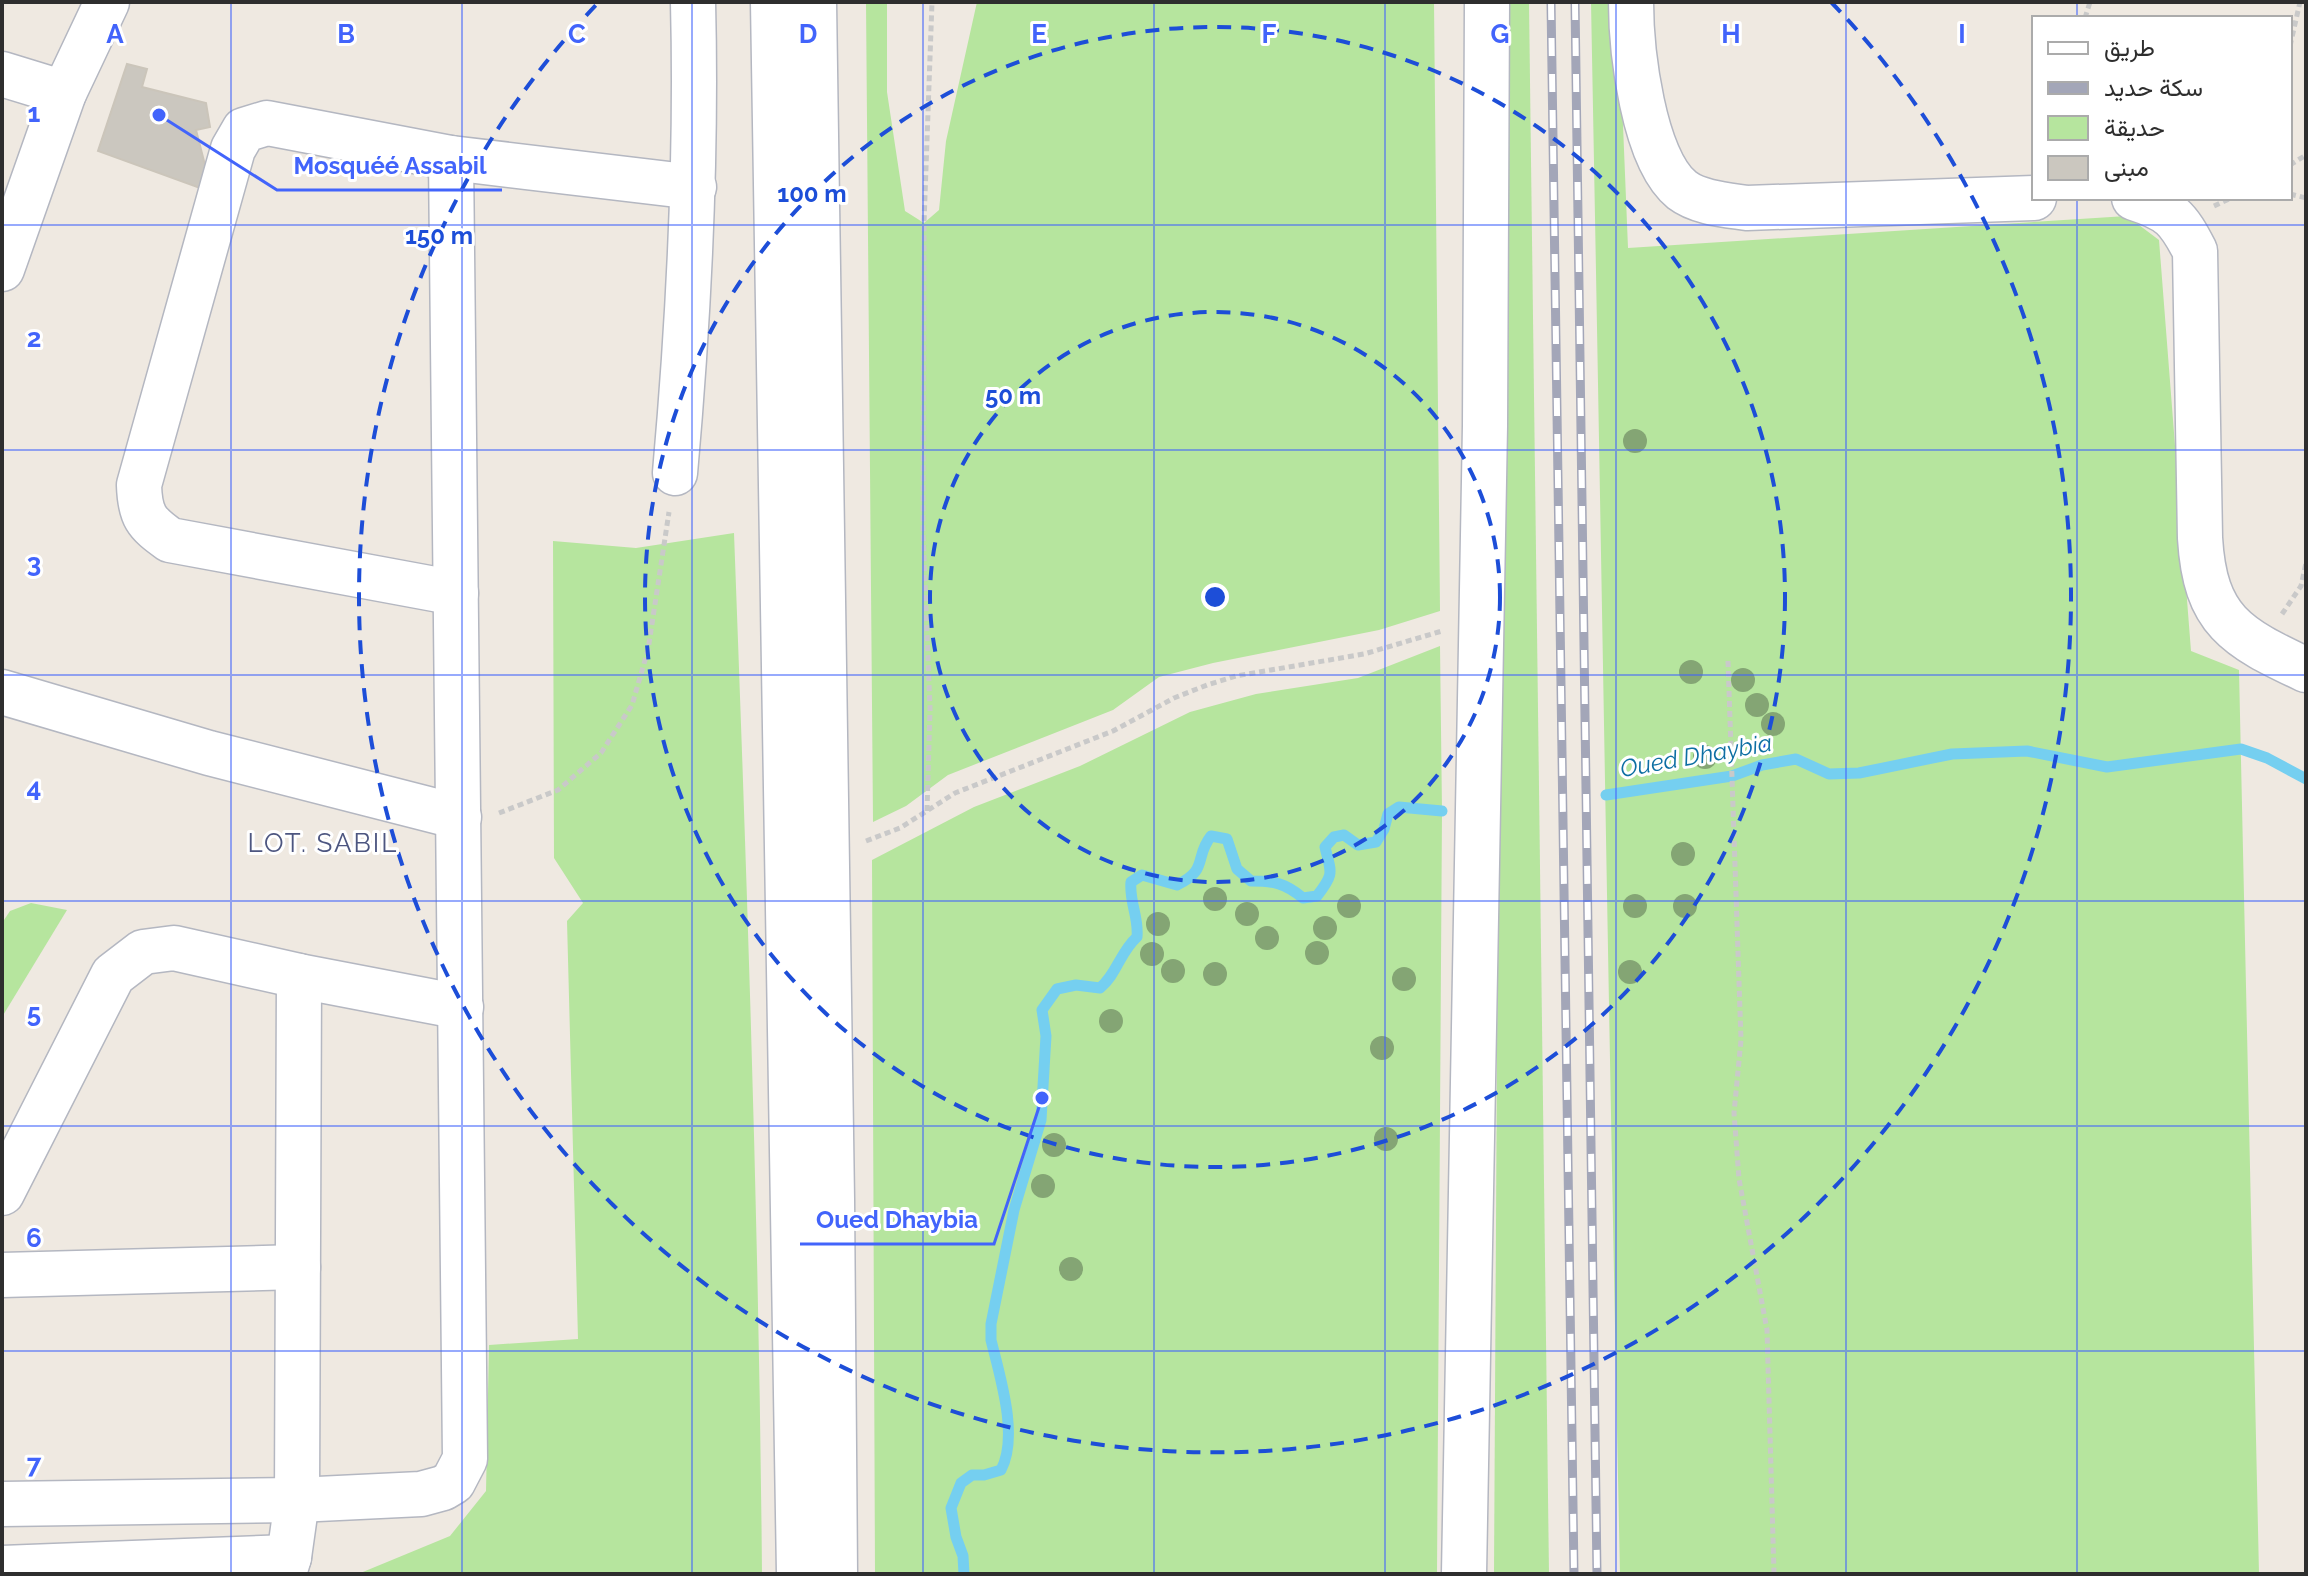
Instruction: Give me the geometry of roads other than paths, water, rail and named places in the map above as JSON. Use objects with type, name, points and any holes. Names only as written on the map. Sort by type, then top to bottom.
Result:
[{"type":"street","points":[[2,269],[64,93],[107,2]]},
{"type":"street","points":[[675,473],[687,330],[694,187],[693,2]]},
{"type":"street","points":[[773,2],[799,1574]]},
{"type":"street","points":[[814,2],[835,1574]]},
{"type":"street","points":[[1464,1574],[1486,410],[1487,2]]},
{"type":"street","points":[[1631,2],[1640,93],[1652,140],[1667,173],[1683,191],[1713,203],[1747,208],[2032,198]]},
{"type":"street","points":[[2,74],[64,93]]},
{"type":"street","points":[[456,593],[170,540],[150,526],[139,508],[139,485],[233,149],[244,130],[267,123],[451,158],[694,187]]},
{"type":"street","points":[[2,1504],[297,1500],[433,1492],[453,1482],[461,1471],[465,1459],[451,158]]},
{"type":"street","points":[[2140,200],[2160,207],[2181,223],[2195,251],[2202,571],[2213,602],[2232,628],[2259,648],[2306,670]]},
{"type":"street","points":[[2,692],[209,753],[459,817]]},
{"type":"street","points":[[2,1193],[113,975],[143,952],[174,948],[461,1007]]},
{"type":"street","points":[[2,1568],[286,1566],[297,1500],[299,976]]},
{"type":"street","points":[[2,1275],[298,1267]]},
{"type":"waterway","name":"Oued Dhaybia","points":[[1606,795],[1732,776],[1762,765],[1796,759],[1829,774],[1859,773],[1952,754],[2027,751],[2107,767],[2241,749],[2267,758],[2306,779]]},
{"type":"waterway","name":"Oued Dhaybia","points":[[964,1574],[963,1556],[951,1508],[961,1483],[972,1475],[1001,1470],[1006,1456],[1006,1406],[991,1340],[991,1324],[1014,1210],[1041,1120],[1046,1036],[1042,1010],[1057,989],[1076,985],[1100,988],[1106,982],[1137,937],[1131,882],[1142,875],[1177,885],[1193,874],[1211,836],[1227,839],[1237,869],[1251,881],[1279,884],[1303,898],[1317,896],[1327,882],[1330,868],[1325,847],[1334,837],[1344,835],[1358,845],[1376,842],[1388,814],[1399,807],[1442,811]]},
{"type":"railway","points":[[1551,2],[1574,1574]]},
{"type":"railway","points":[[1575,2],[1597,1574]]},
{"type":"place","name":"Mosquéé Assabil","points":[[159,115]]},
{"type":"place","name":"Oued Dhaybia","points":[[1042,1098]]},
{"type":"district","name":"LOT. SABIL","points":[[323,843]]}]
